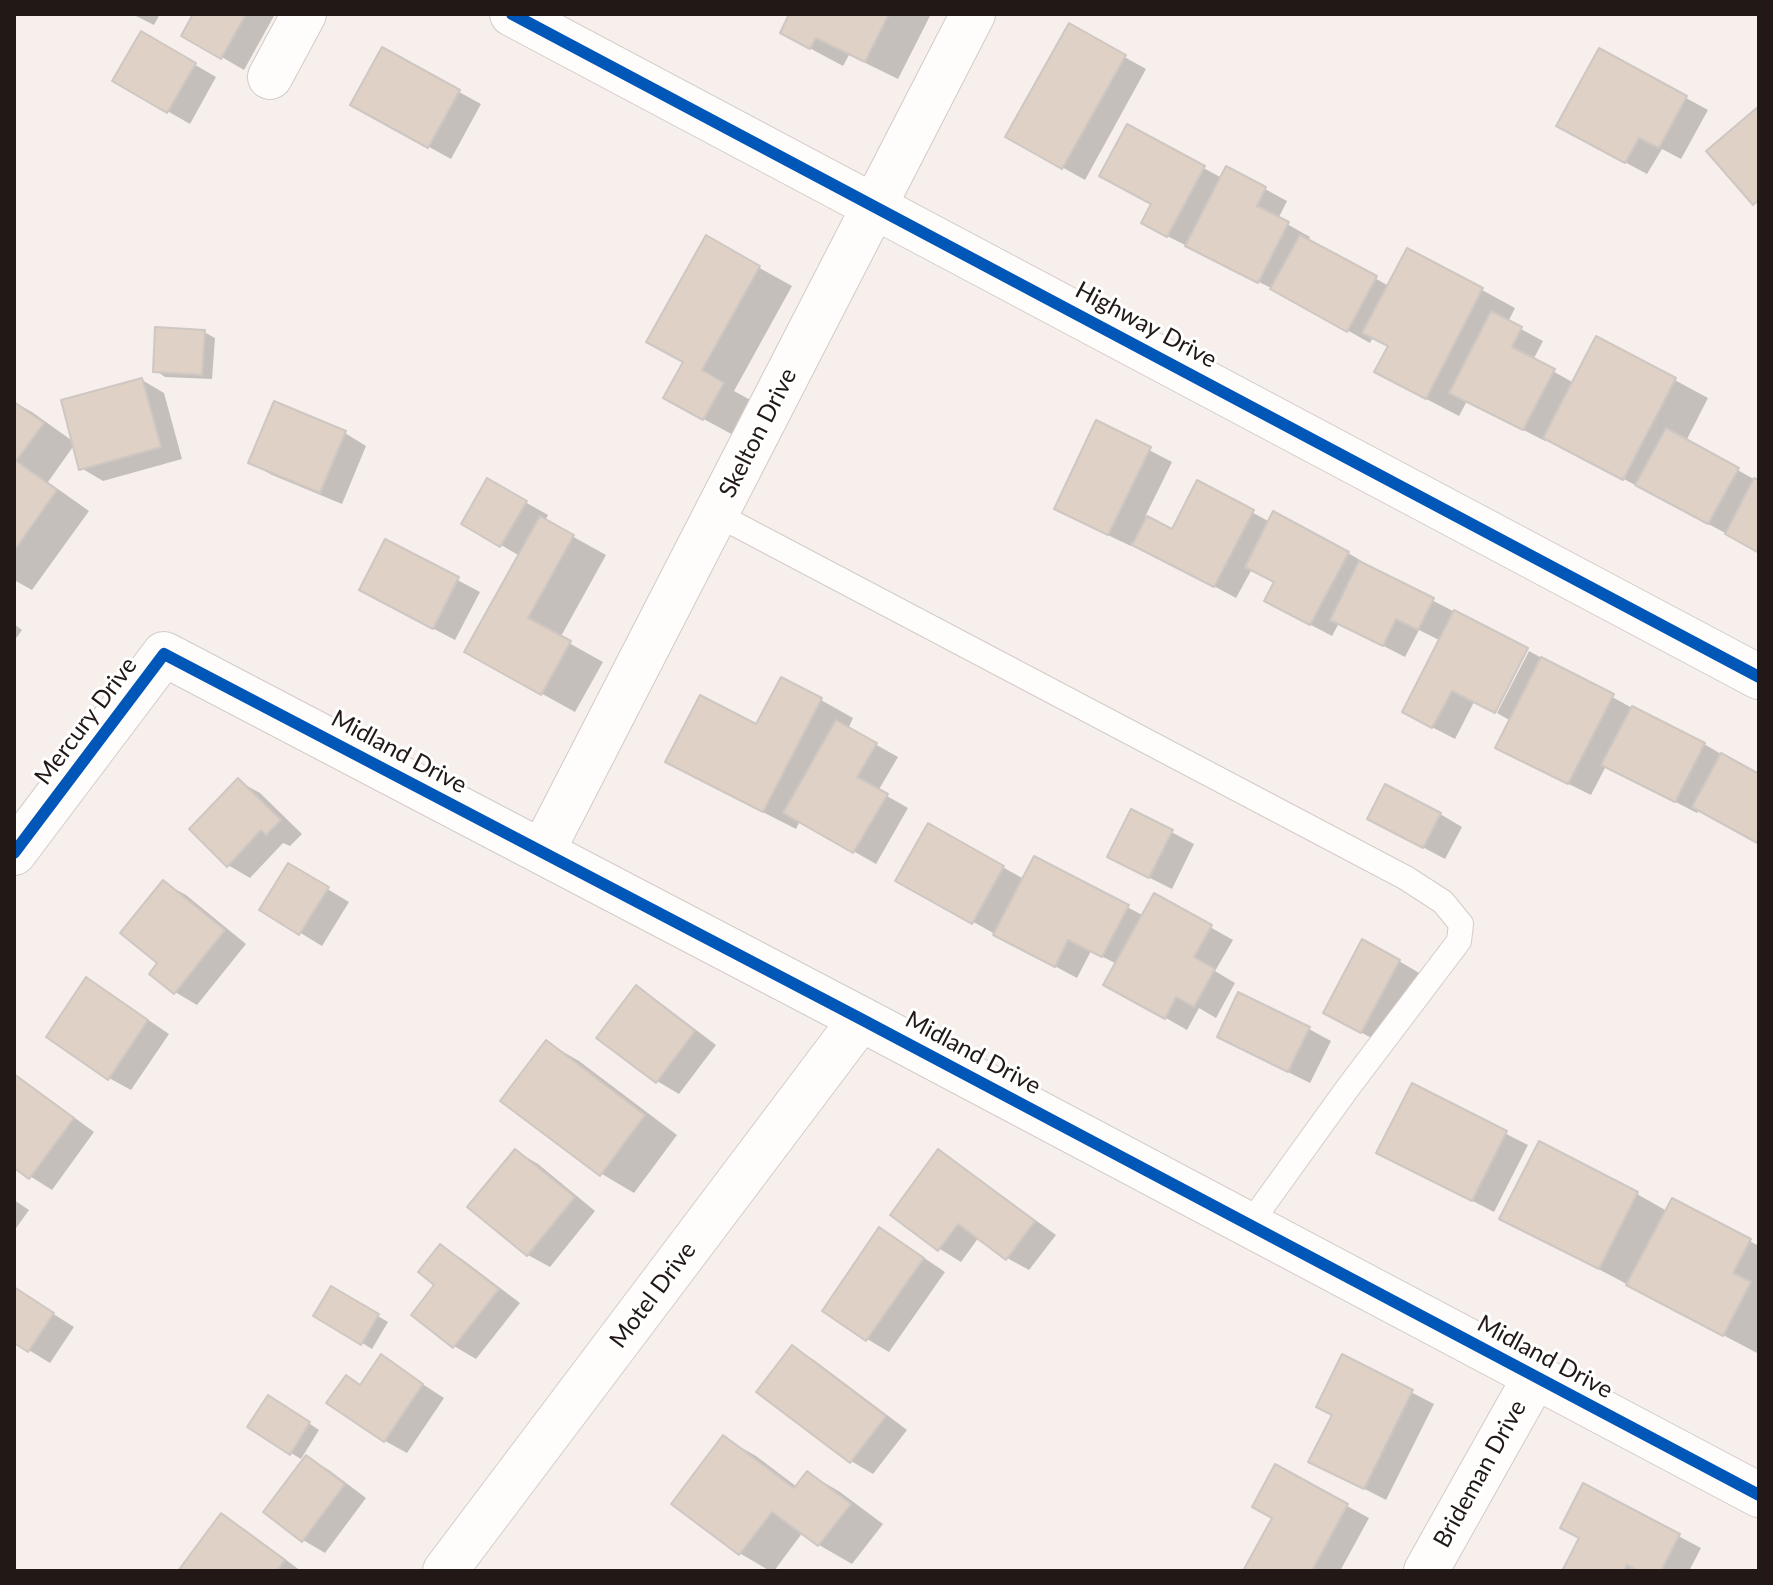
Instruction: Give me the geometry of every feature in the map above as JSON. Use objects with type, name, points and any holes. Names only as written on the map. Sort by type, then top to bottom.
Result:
[{"type":"street","points":[[270,77],[304,14]]},
{"type":"street","name":"Highway Drive","points":[[512,14],[1759,677]]},
{"type":"street","name":"Skelton Drive","points":[[542,852],[973,14]]},
{"type":"street","name":"Midland Drive","points":[[164,654],[1759,1495]]},
{"type":"street","name":"Mercury Drive","points":[[14,853],[164,654]]},
{"type":"street","name":"Motel Drive","points":[[445,1571],[861,1019]]},
{"type":"street","name":"Brideman Drive","points":[[1426,1571],[1535,1377]]},
{"type":"lane","points":[[716,514],[1406,878],[1443,902],[1461,924],[1459,941],[1249,1225]]},
{"type":"building","points":[[193,14],[246,14],[221,59],[181,36]]},
{"type":"building","points":[[789,14],[889,14],[865,62],[816,38],[810,49],[780,33]]},
{"type":"building","points":[[1069,23],[1126,55],[1062,169],[1005,137]]},
{"type":"building","points":[[141,31],[196,63],[167,113],[112,81]]},
{"type":"building","points":[[382,47],[460,90],[428,148],[350,105]]},
{"type":"building","points":[[1599,48],[1687,96],[1659,148],[1639,138],[1625,163],[1556,126]]},
{"type":"building","points":[[1759,106],[1759,200],[1753,205],[1706,151]]},
{"type":"building","points":[[1127,124],[1205,166],[1167,237],[1141,223],[1151,204],[1099,176]]},
{"type":"building","points":[[1226,166],[1266,187],[1257,206],[1289,222],[1258,283],[1185,246]]},
{"type":"building","points":[[706,235],[760,266],[702,370],[724,383],[703,420],[663,398],[683,362],[646,342]]},
{"type":"building","points":[[1300,235],[1377,276],[1347,332],[1270,289]]},
{"type":"building","points":[[1407,248],[1483,288],[1426,399],[1374,372],[1388,346],[1362,333]]},
{"type":"building","points":[[1491,311],[1522,327],[1512,347],[1555,369],[1523,430],[1449,393]]},
{"type":"building","points":[[155,327],[205,330],[202,375],[153,372]]},
{"type":"building","points":[[1596,336],[1676,378],[1623,480],[1543,438]]},
{"type":"building","points":[[142,378],[161,447],[79,470],[61,400]]},
{"type":"building","points":[[274,401],[346,431],[320,493],[248,463]]},
{"type":"building","points":[[14,402],[44,423],[16,461],[57,490],[14,551]]},
{"type":"building","points":[[1096,420],[1151,447],[1108,535],[1054,509]]},
{"type":"building","points":[[1666,428],[1739,468],[1708,524],[1635,485]]},
{"type":"building","points":[[487,478],[527,501],[500,547],[461,524]]},
{"type":"building","points":[[1754,478],[1759,480],[1759,553],[1725,534]]},
{"type":"building","points":[[1197,480],[1254,510],[1214,587],[1132,545],[1147,516],[1172,529]]},
{"type":"building","points":[[1273,511],[1349,552],[1310,625],[1264,601],[1274,582],[1245,567]]},
{"type":"building","points":[[540,516],[574,535],[528,618],[571,641],[541,695],[464,652]]},
{"type":"building","points":[[385,539],[459,577],[433,629],[359,590]]},
{"type":"building","points":[[1359,561],[1434,598],[1418,630],[1396,619],[1383,646],[1330,620]]},
{"type":"building","points":[[1454,610],[1528,648],[1495,713],[1452,691],[1432,728],[1402,712]]},
{"type":"building","points":[[1541,657],[1614,694],[1568,784],[1495,748]]},
{"type":"building","points":[[781,677],[822,698],[763,812],[665,762],[700,695],[756,724]]},
{"type":"building","points":[[1632,706],[1705,743],[1675,802],[1601,765]]},
{"type":"building","points":[[836,720],[877,743],[857,777],[888,794],[853,853],[783,813]]},
{"type":"building","points":[[1721,753],[1759,774],[1759,844],[1692,807]]},
{"type":"building","points":[[238,778],[281,820],[266,835],[261,830],[227,867],[189,829]]},
{"type":"building","points":[[1385,784],[1441,813],[1423,848],[1367,819]]},
{"type":"building","points":[[1131,809],[1173,830],[1149,878],[1107,857]]},
{"type":"building","points":[[928,823],[1004,866],[972,924],[895,881]]},
{"type":"building","points":[[1034,856],[1129,905],[1102,957],[1068,940],[1055,967],[993,935]]},
{"type":"building","points":[[288,863],[329,887],[299,935],[259,910]]},
{"type":"building","points":[[163,880],[225,930],[174,994],[149,974],[157,963],[120,933]]},
{"type":"building","points":[[1154,893],[1212,925],[1194,957],[1215,969],[1194,1007],[1176,997],[1165,1019],[1103,985]]},
{"type":"building","points":[[1362,939],[1400,960],[1361,1033],[1323,1013]]},
{"type":"building","points":[[86,977],[148,1020],[108,1080],[46,1037]]},
{"type":"building","points":[[636,985],[695,1031],[656,1083],[596,1038]]},
{"type":"building","points":[[1238,992],[1310,1027],[1288,1072],[1217,1037]]},
{"type":"building","points":[[546,1040],[645,1115],[600,1176],[500,1101]]},
{"type":"building","points":[[14,1074],[74,1118],[29,1179],[14,1168]]},
{"type":"building","points":[[1412,1083],[1507,1131],[1472,1201],[1376,1153]]},
{"type":"building","points":[[1539,1141],[1638,1192],[1599,1269],[1499,1219]]},
{"type":"building","points":[[515,1149],[575,1197],[527,1256],[467,1207]]},
{"type":"building","points":[[938,1149],[1035,1221],[1006,1260],[958,1224],[938,1251],[890,1215]]},
{"type":"building","points":[[1672,1198],[1751,1239],[1733,1273],[1751,1282],[1723,1336],[1626,1285]]},
{"type":"building","points":[[879,1227],[924,1258],[866,1341],[822,1311]]},
{"type":"building","points":[[440,1244],[499,1289],[453,1348],[411,1315],[434,1285],[418,1272]]},
{"type":"building","points":[[331,1286],[379,1314],[361,1345],[313,1316]]},
{"type":"building","points":[[14,1287],[54,1313],[28,1352],[14,1343]]},
{"type":"building","points":[[792,1345],[886,1416],[850,1463],[756,1392]]},
{"type":"building","points":[[381,1354],[423,1384],[384,1442],[326,1403],[346,1375],[360,1385]]},
{"type":"building","points":[[1342,1354],[1413,1390],[1364,1489],[1308,1462],[1332,1415],[1316,1407]]},
{"type":"building","points":[[268,1395],[310,1422],[290,1455],[247,1427]]},
{"type":"building","points":[[723,1435],[794,1488],[807,1471],[851,1504],[818,1546],[772,1512],[739,1555],[671,1504]]},
{"type":"building","points":[[306,1455],[345,1484],[302,1542],[263,1512]]},
{"type":"building","points":[[1275,1464],[1348,1504],[1312,1571],[1243,1571],[1272,1518],[1252,1507]]},
{"type":"building","points":[[1583,1483],[1680,1534],[1661,1571],[1638,1571],[1627,1565],[1624,1571],[1562,1571],[1579,1538],[1560,1528]]},
{"type":"building","points":[[221,1513],[285,1560],[277,1571],[178,1571]]},
{"type":"cycle path","points":[[512,14],[1759,677]]},
{"type":"cycle path","points":[[14,853],[164,654],[1759,1495]]}]
